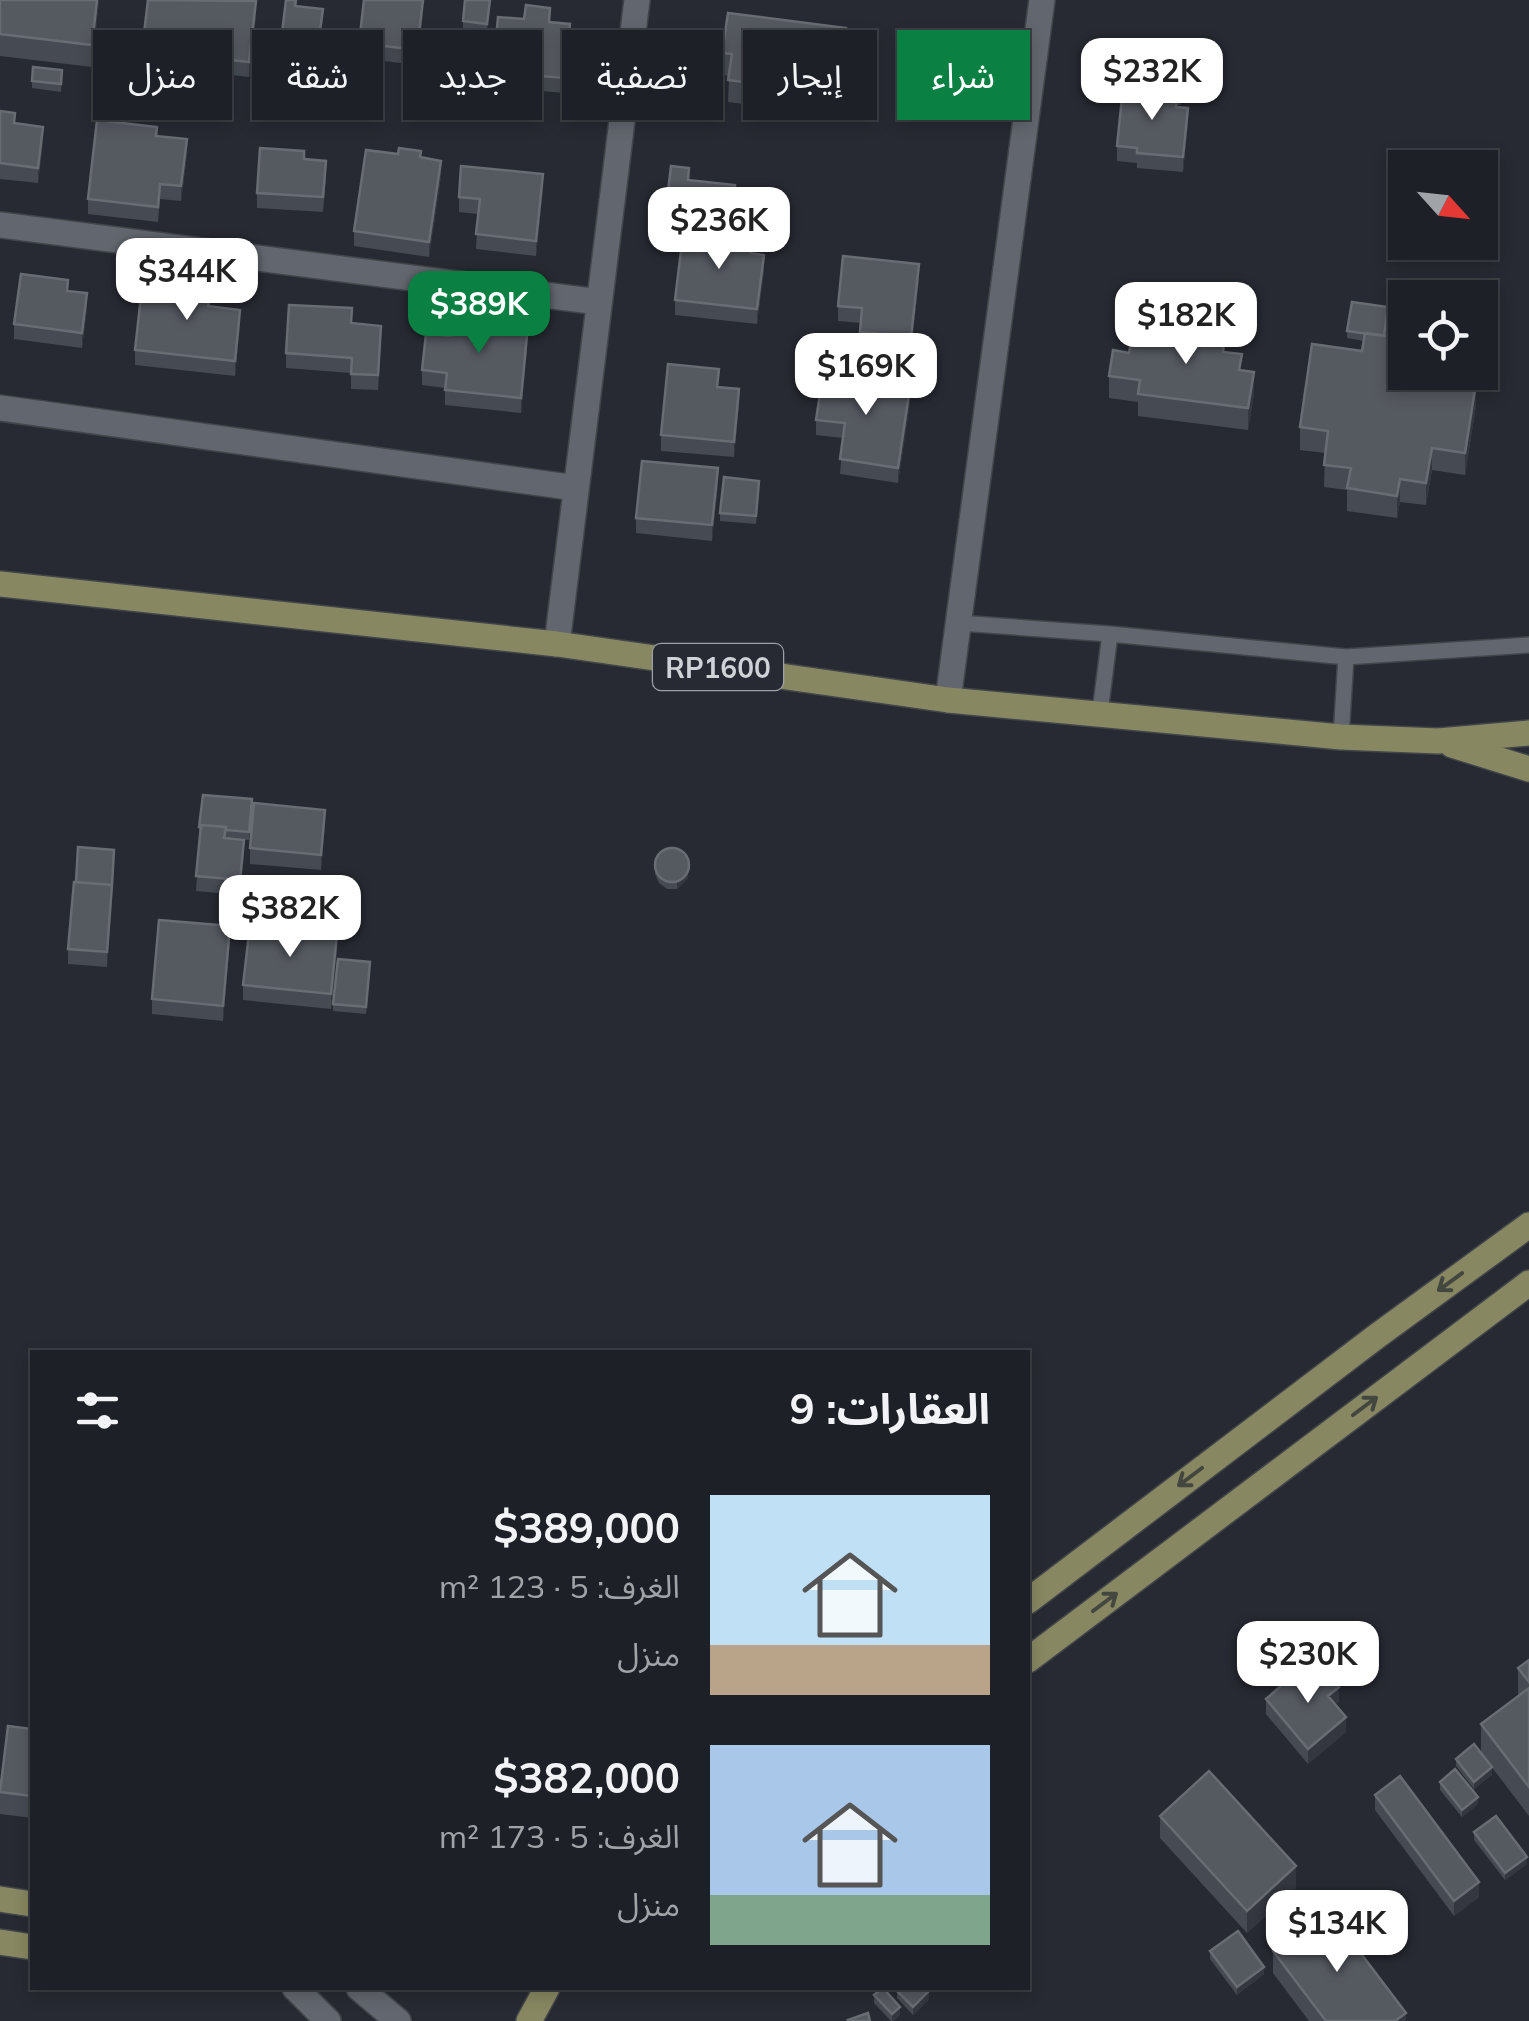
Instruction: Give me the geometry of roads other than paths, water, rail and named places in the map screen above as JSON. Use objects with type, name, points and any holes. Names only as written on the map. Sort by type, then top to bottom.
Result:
[{"type":"main road","name":"RP1600","points":[[0,584],[557,644],[948,700],[1342,737],[1438,740],[1529,732]]},
{"type":"main road","name":"RP1600","points":[[1438,740],[1529,769]]},
{"type":"main road","points":[[1030,1599],[1529,1225]]},
{"type":"main road","points":[[1030,1658],[1529,1283]]},
{"type":"main road","points":[[0,1899],[30,1904]]},
{"type":"main road","points":[[0,1942],[30,1947]]},
{"type":"main road","points":[[529,2021],[547,1990]]},
{"type":"street","points":[[557,644],[637,0]]},
{"type":"street","points":[[948,700],[1042,0]]},
{"type":"street","points":[[0,226],[599,302]]},
{"type":"street","points":[[0,408],[576,488]]},
{"type":"street","points":[[298,1990],[328,2021]]},
{"type":"street","points":[[361,1990],[398,2021]]},
{"type":"lane","points":[[959,624],[1346,657],[1529,646]]},
{"type":"lane","points":[[1100,712],[1110,634]]},
{"type":"lane","points":[[1342,737],[1346,657]]}]
